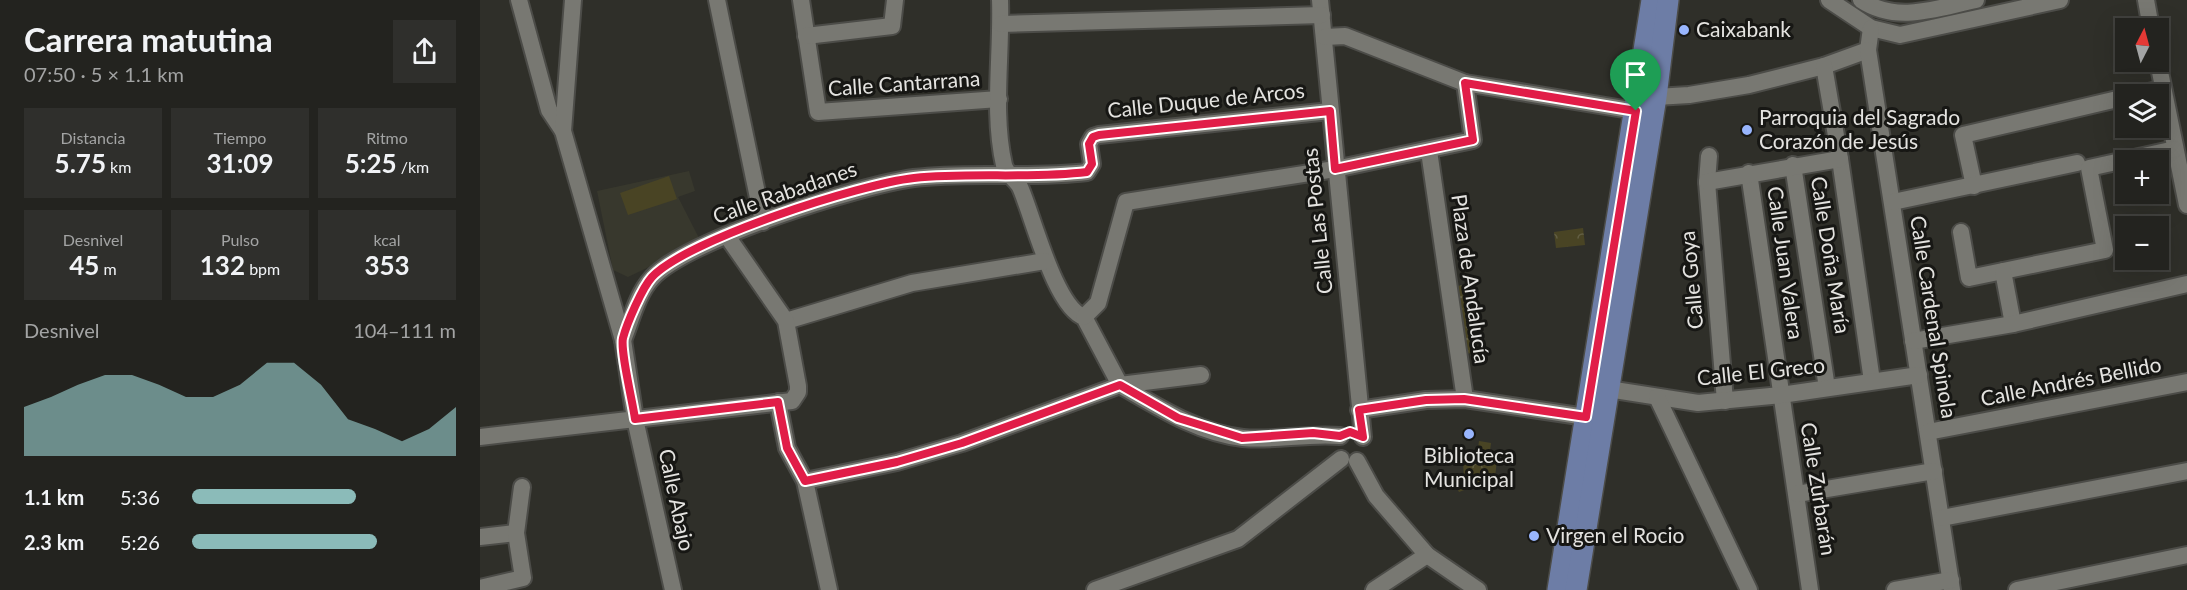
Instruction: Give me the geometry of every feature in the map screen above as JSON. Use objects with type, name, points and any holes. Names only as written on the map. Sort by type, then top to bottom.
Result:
[{"type":"main road","points":[[1558,590],[1652,0]]},
{"type":"main road","points":[[1575,590],[1656,97],[1668,0]]},
{"type":"street","points":[[519,0],[549,110],[564,131]]},
{"type":"street","points":[[564,131],[573,0]]},
{"type":"street","points":[[717,0],[763,222]]},
{"type":"street","name":"Calle Cantarrana","points":[[801,0],[818,112],[999,99]]},
{"type":"street","points":[[806,36],[892,26],[895,0]]},
{"type":"street","points":[[1000,0],[999,99],[1004,168],[1020,188],[1045,261],[1074,309],[1084,316],[1120,385],[1178,418],[1230,435],[1253,438],[1313,433],[1340,436],[1352,432],[1363,437],[1366,452],[1349,460],[1238,539],[1095,590]]},
{"type":"street","points":[[1829,0],[1871,28],[1885,33],[1909,35],[2060,0]]},
{"type":"street","points":[[1861,0],[1876,8],[1906,14],[1976,0]]},
{"type":"street","points":[[2146,0],[2149,18]]},
{"type":"street","points":[[1001,24],[1321,8]]},
{"type":"street","name":"Calle Las Postas","points":[[1321,8],[1363,437]]},
{"type":"street","name":"Calle Cardenal Spinola","points":[[1871,28],[1868,50],[1951,585]]},
{"type":"street","points":[[1325,36],[1345,36],[1465,83],[1636,111],[1656,97],[1689,95],[1749,85],[1824,66],[1868,50]]},
{"type":"street","points":[[1824,66],[1840,159],[1872,381]]},
{"type":"street","points":[[1084,316],[1098,303],[1126,202],[1335,169],[1473,140],[1465,83]]},
{"type":"street","points":[[1974,186],[1958,128],[2115,100]]},
{"type":"street","name":"Calle Duque de Arcos","points":[[1011,176],[1087,172],[1092,164],[1089,144],[1093,137],[1099,135],[1330,111]]},
{"type":"street","points":[[2169,119],[2187,205]]},
{"type":"street","name":"Calle Abajo","points":[[564,131],[622,340],[635,419],[673,590]]},
{"type":"street","points":[[1961,232],[1969,278],[2105,250],[2089,168],[2175,149]]},
{"type":"street","name":"Plaza de Andalucía","points":[[1429,151],[1464,399]]},
{"type":"street","name":"Calle Goya","points":[[1709,156],[1707,182],[1725,401]]},
{"type":"street","points":[[1707,182],[1793,165],[1840,159]]},
{"type":"street","points":[[1893,202],[2077,163]]},
{"type":"street","name":"Calle Doña María","points":[[1793,165],[1827,388]]},
{"type":"street","name":"Calle Juan Valera","points":[[1749,173],[1781,395]]},
{"type":"street","name":"Calle Rabadanes","points":[[622,340],[646,285],[653,277],[679,257],[727,236],[840,196],[903,180],[1011,176]]},
{"type":"street","points":[[480,437],[792,401],[798,392],[798,386],[786,321],[727,236]]},
{"type":"street","points":[[786,321],[912,283],[1045,261]]},
{"type":"street","points":[[2003,271],[2013,324]]},
{"type":"street","points":[[1914,341],[2013,324],[2187,284]]},
{"type":"street","points":[[805,481],[897,462],[962,443],[1120,385],[1201,375]]},
{"type":"street","name":"Calle El Greco","points":[[1608,389],[1698,403],[1781,395],[1919,375]]},
{"type":"street","name":"Calle Andrés Bellido","points":[[1928,432],[2187,382]]},
{"type":"street","name":"Calle Zurbarán","points":[[1781,395],[1810,590]]},
{"type":"street","points":[[1657,397],[1749,590]]},
{"type":"street","points":[[1359,410],[1426,400],[1464,399],[1586,417]]},
{"type":"street","points":[[778,402],[787,448],[805,481],[829,590]]},
{"type":"street","points":[[1340,436],[1335,448],[1349,460],[1376,496],[1427,555],[1478,590]]},
{"type":"street","points":[[1797,494],[1934,471]]},
{"type":"street","points":[[1942,518],[2187,471]]},
{"type":"street","points":[[480,588],[524,578],[516,533],[522,487]]},
{"type":"street","points":[[480,537],[516,533]]},
{"type":"street","points":[[1374,590],[1427,555]]},
{"type":"street","points":[[2017,590],[2187,555]]},
{"type":"street","points":[[1894,590],[1951,585]]},
{"type":"shaded area","points":[[689,171],[695,191],[678,197],[701,242],[628,277],[613,270],[597,191]]},
{"type":"green space","points":[[669,176],[677,199],[628,215],[620,193]]},
{"type":"green space","points":[[1583,228],[1585,245],[1556,248],[1554,232]]},
{"type":"green space","points":[[1468,285],[1477,352],[1465,354],[1456,286]]},
{"type":"green space","points":[[1479,441],[1491,443],[1489,458],[1497,459],[1495,478],[1459,492],[1453,480],[1464,480],[1463,461],[1476,463]]},
{"type":"place","name":"Caixabank","points":[[1684,30]]},
{"type":"place","name":"Parroquia del Sagrado Corazón de Jesús","points":[[1747,130]]},
{"type":"place","name":"Biblioteca Municipal","points":[[1469,434]]},
{"type":"place","name":"Virgen el Rocio","points":[[1534,536]]},
{"type":"route","points":[[1465,83],[1636,111],[1586,417],[1464,399],[1426,400],[1359,410],[1363,437],[1358,433],[1350,432],[1340,436],[1313,433],[1242,438],[1178,418],[1120,385],[962,443],[897,462],[805,481],[790,459],[778,402],[635,419],[622,340],[646,285],[653,277],[679,257],[695,249],[763,222],[840,196],[915,178],[1087,172],[1092,164],[1090,140],[1099,135],[1330,111],[1335,169],[1473,140],[1465,83]]}]
